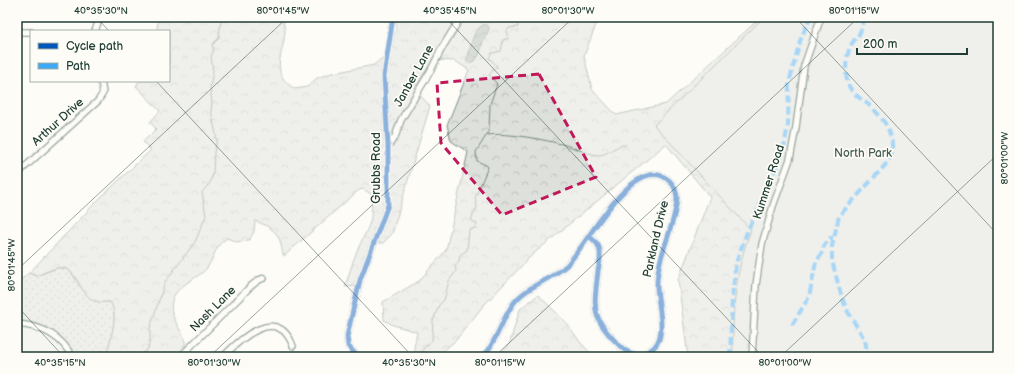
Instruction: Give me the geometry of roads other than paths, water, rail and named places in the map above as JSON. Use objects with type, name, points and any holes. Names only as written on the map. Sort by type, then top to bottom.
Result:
[{"type":"street","points":[[91,17],[99,19],[95,30]]},
{"type":"street","name":"Grubbs Road","points":[[358,357],[348,346],[347,336],[360,280],[388,205],[388,146],[384,76],[393,17]]},
{"type":"street","name":"Janber Lane","points":[[388,146],[395,137],[401,120],[461,17]]},
{"type":"street","name":"Kummer Road","points":[[752,357],[756,285],[762,244],[773,206],[790,159],[804,66],[821,17]]},
{"type":"street","points":[[17,32],[30,32]]},
{"type":"street","name":"Arthur Drive","points":[[17,174],[98,101],[103,93],[102,82]]},
{"type":"street","name":"Parkland Drive","points":[[483,357],[491,346],[516,301],[561,270],[620,195],[639,178],[647,174],[658,174],[667,179],[674,186],[677,194],[676,204],[661,258],[657,280],[657,302],[661,332],[654,347],[641,356],[632,354],[623,349],[605,331],[597,318],[594,304],[600,252],[598,244],[589,236]]},
{"type":"street","name":"Nash Lane","points":[[180,357],[251,286],[264,278]]},
{"type":"street","points":[[17,324],[33,326],[51,333],[62,342],[72,357]]},
{"type":"street","points":[[223,357],[250,333],[262,327],[272,327],[282,331],[288,337],[293,346]]},
{"type":"water","points":[[485,24],[489,27],[489,29],[478,57],[472,62],[468,63],[466,61],[474,35],[480,27]]},
{"type":"waterway","points":[[139,357],[148,349],[150,328],[165,282],[195,242],[206,216],[202,192],[210,183],[213,174],[214,152],[217,140],[211,110],[212,103],[210,87],[213,71],[211,56],[214,50],[212,45],[219,38],[221,17]]},
{"type":"waterway","points":[[418,357],[432,340],[433,321],[439,305],[444,300],[449,281],[456,271],[455,265],[459,261],[460,255],[467,250],[469,230],[475,228],[477,224],[471,220],[477,207],[475,198],[488,167],[477,161],[476,152],[489,131],[490,104],[497,84],[489,75],[497,66],[489,58],[492,53],[501,51],[503,40],[509,38],[507,31],[509,28],[518,27],[517,17]]},
{"type":"waterway","points":[[488,135],[495,134],[537,139],[565,145],[597,155],[605,154],[618,146],[626,145]]},
{"type":"park label","name":"North Park","points":[[863,153]]}]
